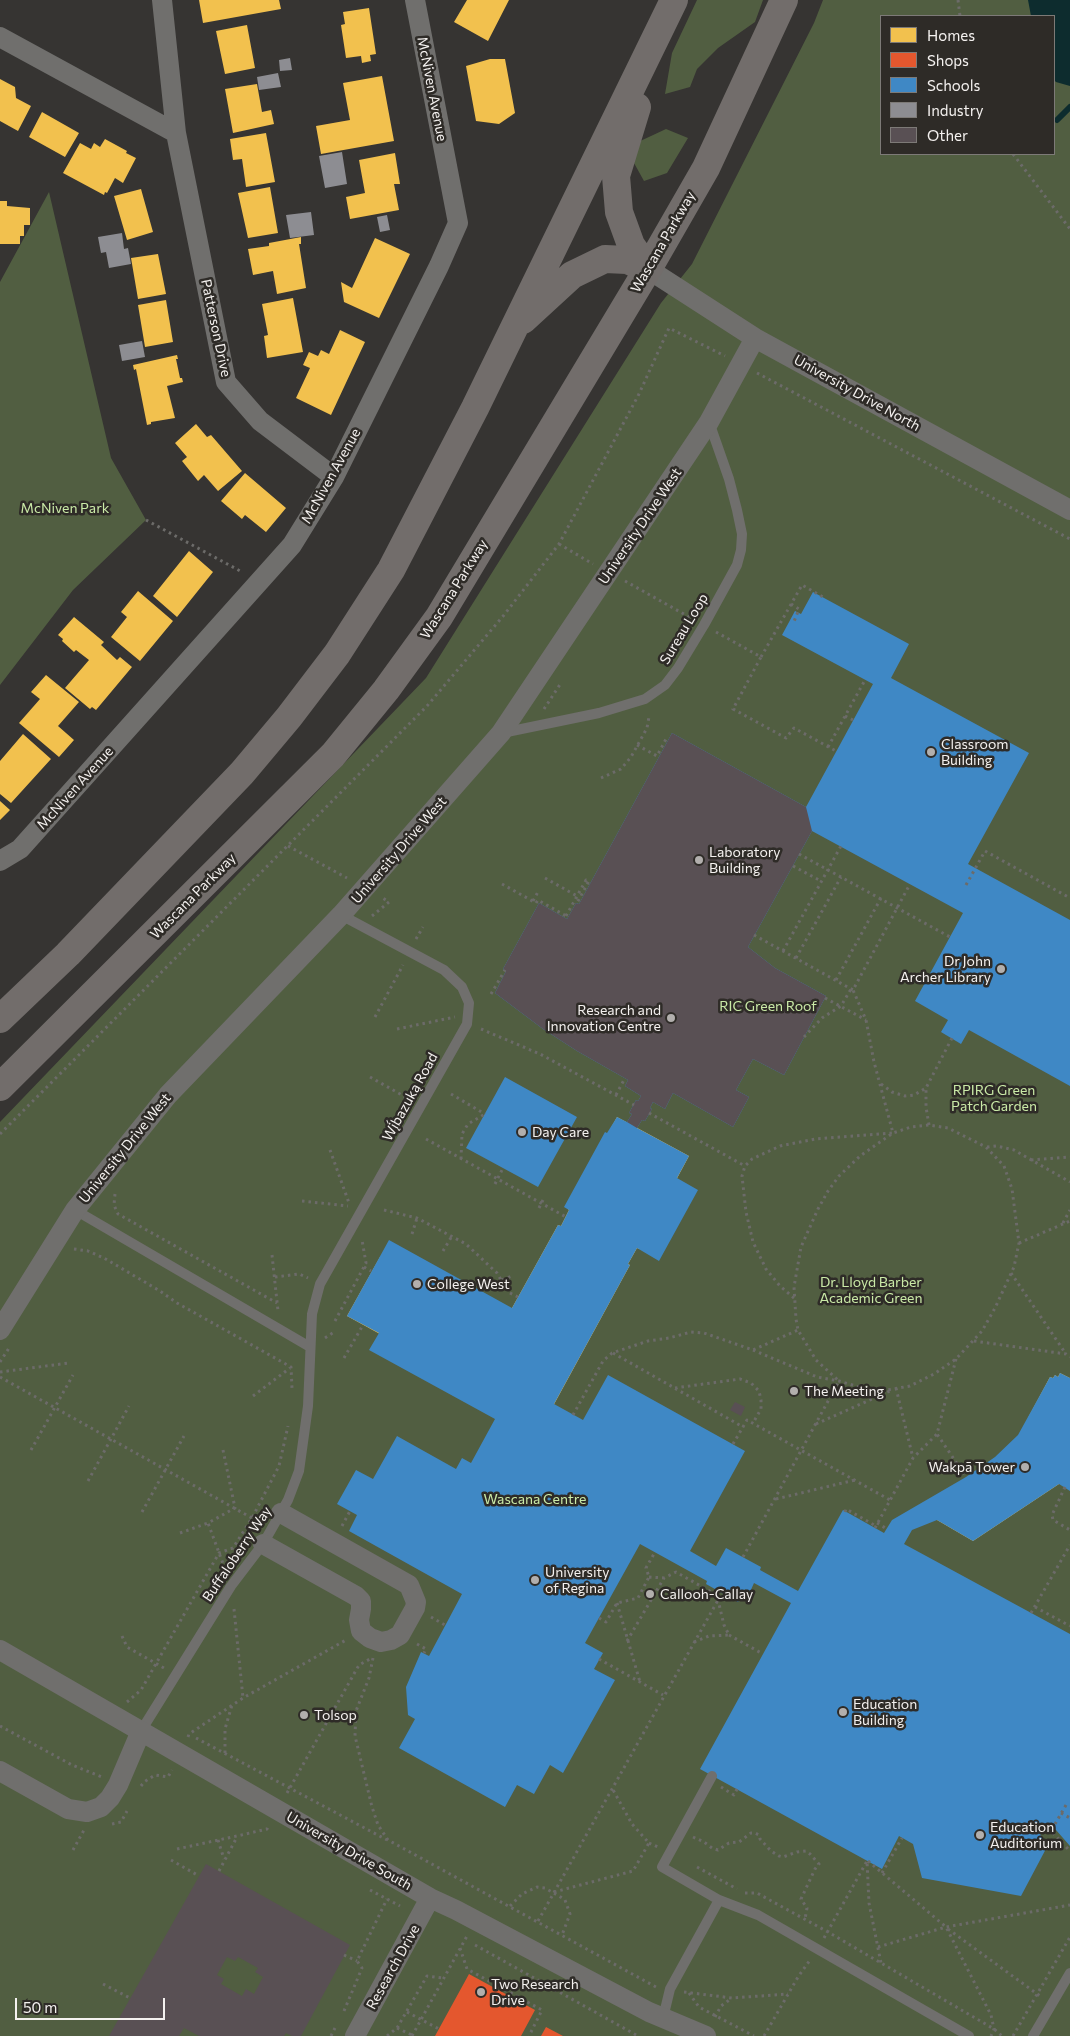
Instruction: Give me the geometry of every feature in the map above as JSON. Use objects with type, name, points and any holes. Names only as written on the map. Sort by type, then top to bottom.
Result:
[{"type":"main road","points":[[648,269],[631,245],[619,212],[616,176],[630,126],[675,0]]},
{"type":"main road","points":[[0,1019],[68,954],[242,773],[289,717],[336,654],[391,570],[475,408],[675,0]]},
{"type":"main road","name":"Wascana Parkway","points":[[0,1087],[333,755],[386,690],[439,617],[648,269],[706,168],[784,0]]},
{"type":"main road","points":[[513,329],[572,275],[605,258],[627,260],[648,269]]},
{"type":"street","name":"Patterson Drive","points":[[162,0],[176,133],[226,382],[260,421],[334,477]]},
{"type":"street","name":"McNiven Avenue","points":[[0,861],[20,849],[292,545],[334,477],[440,266],[458,223],[415,0]]},
{"type":"street","points":[[0,37],[176,133]]},
{"type":"street","name":"University Drive North","points":[[648,269],[755,338],[1070,510]]},
{"type":"street","name":"University Drive West","points":[[0,1330],[75,1210],[168,1095],[342,915],[501,733],[709,422],[755,338]]},
{"type":"street","points":[[272,1528],[409,1585],[414,1596],[415,1608],[400,1635],[377,1650],[370,1638],[361,1631],[359,1620],[362,1609],[361,1601],[272,1528]]},
{"type":"street","name":"University Drive South","points":[[0,1650],[430,1898],[649,2012],[705,2035]]},
{"type":"street","points":[[0,1772],[68,1809],[87,1812],[101,1807],[110,1798],[118,1785],[141,1731]]},
{"type":"street","name":"Research Drive","points":[[355,2036],[430,1898]]},
{"type":"lane","name":"Sureau Loop","points":[[501,733],[599,713],[645,699],[665,685],[678,668],[737,565],[741,550],[742,534],[729,478],[709,422]]},
{"type":"lane","name":"Wį́bazuką Road","points":[[310,1347],[312,1314],[320,1284],[467,1024],[469,1003],[462,987],[444,970],[342,915]]},
{"type":"lane","points":[[75,1210],[310,1347]]},
{"type":"lane","name":"Buffaloberry Way","points":[[141,1731],[231,1586],[272,1528],[299,1471],[308,1406],[310,1347]]},
{"type":"lane","points":[[711,1778],[662,1866],[719,1900],[758,1915],[969,2036]]},
{"type":"lane","points":[[663,2018],[670,1990],[719,1900]]},
{"type":"lane","points":[[1033,2036],[1070,1972]]},
{"type":"path","points":[[958,0],[960,15]]},
{"type":"path","points":[[1014,155],[1070,229]]},
{"type":"path","points":[[669,328],[1070,539]]},
{"type":"path","points":[[146,520],[260,581]]},
{"type":"path","points":[[558,544],[761,657]]},
{"type":"path","points":[[823,597],[802,585],[733,709],[786,738],[794,728],[836,751]]},
{"type":"path","points":[[791,604],[799,609],[793,624]]},
{"type":"path","points":[[828,747],[865,680]]},
{"type":"path","points":[[845,716],[853,720]]},
{"type":"path","points":[[601,778],[621,769],[647,728],[649,717]]},
{"type":"path","points":[[637,745],[657,756],[666,739],[668,740]]},
{"type":"path","points":[[288,846],[389,902],[361,926]]},
{"type":"path","points":[[783,951],[841,846]]},
{"type":"path","points":[[966,885],[985,851],[1070,898]]},
{"type":"path","points":[[799,854],[950,936]]},
{"type":"path","points":[[793,866],[821,882]]},
{"type":"path","points":[[796,958],[841,876]]},
{"type":"path","points":[[545,878],[578,896]]},
{"type":"path","points":[[502,884],[536,903],[538,900],[566,917],[586,880],[589,881],[577,903]]},
{"type":"path","points":[[804,1037],[822,1018],[841,1006],[852,990],[910,884]]},
{"type":"path","points":[[533,901],[539,890]]},
{"type":"path","points":[[836,980],[881,898]]},
{"type":"path","points":[[375,1017],[423,927]]},
{"type":"path","points":[[754,935],[852,990],[866,1020],[874,1062],[893,1134]]},
{"type":"path","points":[[491,994],[505,970]]},
{"type":"path","points":[[825,998],[866,1020]]},
{"type":"path","points":[[397,1029],[455,1017],[467,1024],[540,1054],[634,1105]]},
{"type":"path","points":[[929,1125],[926,1107],[926,1088],[952,1038]]},
{"type":"path","points":[[370,1077],[421,1105]]},
{"type":"path","points":[[616,1095],[626,1078]]},
{"type":"path","points":[[881,1084],[892,1092],[905,1096],[914,1095],[926,1088]]},
{"type":"path","points":[[451,1094],[485,1114],[468,1124],[462,1134],[461,1159]]},
{"type":"path","points":[[649,1114],[745,1166]]},
{"type":"path","points":[[573,1414],[603,1361],[612,1353],[648,1341],[691,1332],[704,1333],[753,1350],[817,1377],[839,1381],[876,1392],[910,1386],[934,1374],[956,1360],[982,1331],[1011,1273],[1019,1243],[1012,1189],[1004,1166],[986,1147],[948,1128],[929,1125],[893,1134],[824,1138],[780,1146],[752,1159],[745,1166],[742,1176],[746,1212],[753,1242],[766,1270],[780,1286],[795,1298]]},
{"type":"path","points":[[839,1381],[816,1360],[798,1330],[794,1287],[801,1247],[825,1197],[839,1176],[849,1166],[893,1134]]},
{"type":"path","points":[[426,1139],[566,1217]]},
{"type":"path","points":[[986,1147],[997,1146],[1014,1150],[1070,1182]]},
{"type":"path","points":[[302,1201],[350,1207],[330,1150]]},
{"type":"path","points":[[1031,1160],[1070,1157]]},
{"type":"path","points":[[495,1184],[503,1168]]},
{"type":"path","points":[[277,1303],[118,1214],[114,1205],[115,1188],[71,1249],[88,1251],[104,1258],[177,1303],[291,1367],[292,1396]]},
{"type":"path","points":[[539,1208],[542,1202]]},
{"type":"path","points":[[384,1210],[417,1218],[466,1244],[482,1257],[502,1280],[508,1292],[518,1297]]},
{"type":"path","points":[[1063,1223],[1070,1210]]},
{"type":"path","points":[[412,1234],[417,1218]]},
{"type":"path","points":[[1019,1243],[1070,1221]]},
{"type":"path","points":[[334,1321],[366,1264],[364,1244],[355,1222]]},
{"type":"path","points":[[443,1251],[452,1236]]},
{"type":"path","points":[[272,1255],[280,1328]]},
{"type":"path","points":[[364,1267],[372,1272]]},
{"type":"path","points":[[1011,1273],[1068,1356]]},
{"type":"path","points":[[502,1280],[512,1276]]},
{"type":"path","points":[[344,1358],[363,1325]]},
{"type":"path","points":[[753,1350],[798,1330]]},
{"type":"path","points":[[973,1340],[1068,1356]]},
{"type":"path","points":[[0,1362],[10,1347]]},
{"type":"path","points":[[612,1353],[742,1427]]},
{"type":"path","points":[[876,1526],[913,1458],[937,1434],[956,1360]]},
{"type":"path","points":[[0,1372],[69,1363]]},
{"type":"path","points":[[32,1450],[73,1375]]},
{"type":"path","points":[[0,1377],[272,1528]]},
{"type":"path","points":[[674,1388],[740,1379],[751,1383],[759,1391],[761,1400],[760,1409],[753,1424]]},
{"type":"path","points":[[743,1557],[839,1381]]},
{"type":"path","points":[[815,1424],[896,1388]]},
{"type":"path","points":[[896,1388],[913,1458]]},
{"type":"path","points":[[88,1481],[129,1406]]},
{"type":"path","points":[[733,1444],[747,1420],[890,1500]]},
{"type":"path","points":[[126,1703],[141,1690],[218,1553],[233,1548],[252,1518],[279,1466],[289,1423]]},
{"type":"path","points":[[937,1434],[966,1477]]},
{"type":"path","points":[[142,1512],[184,1436]]},
{"type":"path","points":[[223,1450],[235,1508]]},
{"type":"path","points":[[775,1499],[855,1480]]},
{"type":"path","points":[[1065,1487],[1052,1515],[1053,1520],[1070,1530]]},
{"type":"path","points":[[180,1533],[208,1523],[235,1508]]},
{"type":"path","points":[[845,1512],[846,1510],[876,1526],[887,1528]]},
{"type":"path","points":[[208,1523],[231,1586],[243,1698]]},
{"type":"path","points":[[1031,1613],[1070,1545]]},
{"type":"path","points":[[650,1577],[646,1568],[655,1552]]},
{"type":"path","points":[[650,1577],[664,1578],[676,1572],[719,1598],[724,1625],[730,1635],[763,1654]]},
{"type":"path","points":[[599,1618],[606,1622],[617,1603],[638,1598],[650,1577]]},
{"type":"path","points":[[627,1641],[664,1578]]},
{"type":"path","points":[[538,1921],[663,1695],[722,1593]]},
{"type":"path","points":[[617,1603],[640,1682]]},
{"type":"path","points":[[1035,1607],[1070,1626]]},
{"type":"path","points":[[415,1608],[445,1625]]},
{"type":"path","points":[[189,1734],[243,1698],[361,1631]]},
{"type":"path","points":[[693,1642],[709,1636],[730,1635]]},
{"type":"path","points":[[122,1636],[126,1647],[176,1674]]},
{"type":"path","points":[[291,1787],[359,1665],[377,1650]]},
{"type":"path","points":[[377,1650],[369,1678],[356,1711],[355,1736],[360,1763],[378,1825],[388,1840],[656,1987],[732,1998],[788,1994]]},
{"type":"path","points":[[599,1659],[663,1695]]},
{"type":"path","points":[[226,1753],[225,1729],[233,1704]]},
{"type":"path","points":[[0,1726],[72,1765],[118,1785]]},
{"type":"path","points":[[711,1778],[734,1795],[737,1789]]},
{"type":"path","points":[[612,1787],[632,1824],[650,1843],[745,1893],[757,1893],[805,1919],[994,2028],[1002,2036]]},
{"type":"path","points":[[1066,1805],[1051,1831],[1070,1851]]},
{"type":"path","points":[[177,1849],[267,1829],[278,1809]]},
{"type":"path","points":[[1061,1813],[1070,1818]]},
{"type":"path","points":[[689,1834],[715,1850],[729,1843],[739,1842],[751,1833],[755,1833],[759,1835],[760,1839],[771,1851],[779,1856],[783,1857],[806,1851],[819,1864],[814,1869],[801,1899],[807,1908],[805,1919]]},
{"type":"path","points":[[218,1871],[237,1836]]},
{"type":"path","points":[[882,1873],[902,1838]]},
{"type":"path","points":[[218,1840],[225,1859]]},
{"type":"path","points":[[553,1892],[633,1870],[650,1843]]},
{"type":"path","points":[[171,1860],[199,1876]]},
{"type":"path","points":[[867,1861],[946,1928],[1052,2003]]},
{"type":"path","points":[[764,2036],[788,1994],[818,1949],[867,1861]]},
{"type":"path","points":[[867,1861],[869,1903],[881,1962],[871,1979]]},
{"type":"path","points":[[357,1961],[398,1879]]},
{"type":"path","points":[[510,1906],[522,1894],[537,1887],[553,1892],[565,1900],[569,1907],[569,1920],[562,1935]]},
{"type":"path","points":[[370,1890],[420,1916]]},
{"type":"path","points":[[878,1947],[946,1928],[1070,1905]]},
{"type":"path","points":[[397,2028],[412,2036],[475,1921]]},
{"type":"path","points":[[946,1928],[991,2015],[994,2028],[991,2036]]},
{"type":"path","points":[[458,1936],[638,2036]]},
{"type":"path","points":[[1013,2036],[1070,1937]]},
{"type":"path","points":[[460,1948],[467,1968],[542,2010],[529,2036]]},
{"type":"path","points":[[342,2014],[362,1968],[357,1961],[344,1955]]},
{"type":"path","points":[[387,2036],[397,2028],[427,1976],[444,1978]]},
{"type":"path","points":[[103,1984],[130,1998]]},
{"type":"path","points":[[688,1992],[699,2006],[754,2036]]},
{"type":"path","points":[[705,2035],[721,2006],[732,1998]]},
{"type":"path","points":[[407,2012],[438,2029]]},
{"type":"path","points":[[331,2036],[338,2022]]},
{"type":"green space","points":[[697,0],[763,0],[755,22],[718,48],[697,69],[690,87],[665,94],[672,53]]},
{"type":"green space","name":"Wascana Centre","points":[[823,0],[1070,0],[1070,2036],[0,2036],[0,1122],[426,678],[661,303],[692,264],[814,23]]},
{"type":"green space","points":[[666,129],[688,138],[667,173],[644,181],[634,163],[636,143]]},
{"type":"green space","name":"McNiven Park","points":[[49,192],[111,458],[146,520],[73,590],[0,685],[0,282]]},
{"type":"water","points":[[1028,0],[1070,0],[1070,86],[1055,81],[1055,15],[1031,15]]},
{"type":"building: Homes","points":[[199,0],[279,0],[281,9],[203,23]]},
{"type":"building: Homes","points":[[467,0],[509,0],[488,41],[454,22]]},
{"type":"building: Homes","points":[[369,8],[376,54],[370,55],[371,61],[362,63],[361,56],[346,58],[341,25],[345,24],[343,12]]},
{"type":"building: Homes","points":[[247,25],[255,68],[225,74],[216,31]]},
{"type":"building: Homes","points":[[490,59],[505,59],[515,113],[499,124],[476,121],[466,66]]},
{"type":"building: Homes","points":[[382,76],[394,141],[321,154],[316,126],[350,120],[343,83]]},
{"type":"building: Homes","points":[[0,79],[15,87],[16,98],[31,106],[18,131],[0,121]]},
{"type":"building: Homes","points":[[257,84],[262,112],[271,110],[274,124],[233,133],[225,89]]},
{"type":"building: Homes","points":[[42,112],[79,133],[65,157],[29,137]]},
{"type":"building: Homes","points":[[266,133],[275,182],[246,187],[242,159],[233,160],[230,139]]},
{"type":"building: Homes","points":[[105,139],[136,158],[123,183],[115,178],[104,195],[63,173],[80,143],[91,149],[94,143],[100,147]]},
{"type":"building: Homes","points":[[395,153],[400,184],[394,184],[399,210],[350,219],[346,197],[365,193],[359,160]]},
{"type":"building: Homes","points":[[270,187],[278,233],[248,238],[238,193]]},
{"type":"building: Homes","points":[[141,189],[153,232],[127,240],[114,196]]},
{"type":"building: Homes","points":[[0,201],[7,201],[7,206],[30,208],[30,225],[24,225],[24,236],[20,236],[20,244],[0,244]]},
{"type":"building: Homes","points":[[301,237],[301,244],[299,244],[306,288],[277,294],[273,271],[253,275],[248,249],[269,246],[269,243]]},
{"type":"building: Homes","points":[[375,238],[410,254],[379,318],[344,302],[341,282],[352,288]]},
{"type":"building: Homes","points":[[158,254],[166,294],[138,299],[131,258]]},
{"type":"building: Homes","points":[[293,298],[303,352],[267,358],[264,336],[268,335],[262,304]]},
{"type":"building: Homes","points":[[166,300],[173,342],[145,347],[138,305]]},
{"type":"building: Homes","points":[[340,330],[365,342],[331,415],[296,398],[310,368],[303,365],[309,352],[318,356],[321,350],[329,354]]},
{"type":"building: Homes","points":[[177,355],[178,359],[176,359],[180,378],[182,378],[183,382],[167,386],[175,418],[151,422],[151,424],[147,425],[136,369],[134,370],[133,365]]},
{"type":"building: Homes","points":[[196,424],[207,437],[211,435],[242,471],[218,491],[204,475],[198,481],[182,461],[187,457],[175,443]]},
{"type":"building: Homes","points":[[245,473],[286,508],[266,532],[245,515],[242,519],[221,501]]},
{"type":"building: Homes","points":[[189,551],[213,572],[177,617],[153,596]]},
{"type":"building: Homes","points":[[138,591],[173,621],[140,661],[111,637],[127,617],[121,612]]},
{"type":"building: Homes","points":[[74,617],[104,642],[101,645],[117,660],[120,657],[132,667],[96,710],[92,707],[90,709],[65,688],[89,660],[76,650],[74,652],[58,635]]},
{"type":"building: Homes","points":[[46,675],[79,702],[58,726],[74,740],[59,757],[19,723],[40,699],[31,692]]},
{"type":"building: Homes","points":[[23,734],[51,759],[11,803],[0,794],[0,761]]},
{"type":"building: Homes","points":[[0,801],[10,810],[0,820]]},
{"type":"building: Homes","name":"College West","points":[[617,1117],[689,1156],[639,1249],[637,1248],[628,1264],[630,1265],[534,1441],[503,1424],[513,1407],[347,1316],[380,1257],[497,1321],[484,1345],[385,1290],[376,1306],[481,1364],[558,1225],[561,1226],[569,1210],[567,1208]]},
{"type":"building: Homes","points":[[1060,1373],[1070,1378],[1070,1452],[1031,1430],[1033,1426],[1030,1425],[1032,1420],[1028,1418],[1050,1377],[1053,1378],[1055,1375],[1058,1377]]},
{"type":"building: Homes","points":[[1017,1458],[1059,1484],[973,1541],[937,1520]]},
{"type":"building: Shops","name":"Two Research Drive","points":[[469,1974],[535,2010],[521,2036],[435,2036]]},
{"type":"building: Shops","name":"Two Research Drive","points":[[546,2027],[563,2036],[541,2036]]},
{"type":"building: Schools","points":[[813,592],[909,644],[891,678],[1029,753],[968,864],[1070,920],[1070,1086],[969,1030],[961,1044],[941,1032],[948,1020],[915,1001],[963,913],[812,831],[748,947],[775,968],[826,996],[784,1075],[753,1059],[736,1090],[749,1097],[733,1127],[673,1093],[665,1109],[653,1102],[650,1108],[652,1109],[645,1121],[642,1120],[637,1128],[689,1156],[677,1178],[698,1190],[659,1261],[637,1248],[628,1264],[630,1265],[554,1404],[583,1420],[608,1375],[745,1451],[690,1551],[716,1566],[726,1548],[761,1567],[760,1570],[798,1591],[843,1510],[884,1533],[892,1520],[966,1477],[995,1457],[1018,1435],[1050,1377],[1053,1378],[1055,1375],[1058,1377],[1060,1373],[1070,1378],[1070,1491],[1059,1484],[973,1541],[937,1520],[912,1530],[904,1544],[1070,1634],[1070,1846],[1047,1823],[1035,1827],[1048,1845],[1021,1896],[922,1878],[913,1844],[899,1836],[882,1869],[700,1769],[791,1603],[754,1583],[750,1592],[745,1589],[738,1602],[706,1584],[707,1581],[640,1544],[585,1643],[603,1653],[594,1669],[615,1680],[563,1773],[550,1765],[534,1794],[517,1785],[505,1807],[399,1748],[415,1719],[408,1715],[406,1687],[421,1652],[429,1656],[462,1594],[349,1531],[357,1515],[337,1504],[356,1470],[373,1479],[397,1436],[456,1469],[462,1458],[471,1463],[495,1419],[369,1350],[379,1333],[347,1316],[389,1240],[512,1308],[558,1225],[561,1226],[569,1210],[564,1207],[605,1132],[607,1133],[617,1117],[627,1122],[632,1114],[629,1113],[636,1100],[638,1101],[641,1096],[625,1086],[628,1080],[543,1029],[495,993],[506,971],[503,969],[539,903],[567,919],[576,903],[579,904],[672,733],[806,807],[873,684],[782,635],[795,611],[801,614]]},
{"type":"building: Schools","name":"Day Care","points":[[505,1077],[577,1117],[538,1187],[466,1148]]},
{"type":"building: Industry","points":[[290,58],[292,70],[280,71],[279,60]]},
{"type":"building: Industry","points":[[278,73],[281,87],[259,90],[257,77]]},
{"type":"building: Industry","points":[[342,152],[347,184],[325,188],[319,156]]},
{"type":"building: Industry","points":[[311,212],[314,235],[290,238],[286,215]]},
{"type":"building: Industry","points":[[387,215],[390,230],[380,232],[377,217]]},
{"type":"building: Industry","points":[[122,233],[124,249],[128,248],[131,264],[109,268],[106,252],[101,253],[98,237]]},
{"type":"building: Industry","points":[[142,341],[145,357],[122,361],[119,345]]},
{"type":"building: Other","points":[[672,733],[806,807],[812,831],[748,947],[775,968],[826,996],[784,1075],[753,1059],[736,1090],[749,1097],[733,1127],[673,1093],[665,1109],[653,1102],[650,1108],[652,1109],[645,1121],[642,1120],[637,1128],[627,1122],[632,1114],[629,1113],[636,1100],[638,1101],[641,1096],[625,1086],[628,1080],[543,1029],[495,993],[506,971],[503,969],[539,903],[567,919],[576,903],[579,904]]},
{"type":"building: Other","points":[[735,1402],[745,1407],[741,1416],[730,1410]]},
{"type":"building: Other","points":[[206,1864],[350,1945],[301,2036],[292,2036],[286,2033],[284,2036],[199,2036],[184,2028],[179,2036],[109,2036]],"holes":[[[227,1957],[235,1961],[238,1957],[258,1968],[255,1972],[263,1977],[254,1994],[246,1989],[242,1996],[221,1984],[224,1979],[217,1975]]]},
{"type":"waterway","points":[[1057,120],[1070,107]]},
{"type":"place","name":"Classroom Building","points":[[931,752]]},
{"type":"place","name":"Laboratory Building","points":[[699,860]]},
{"type":"place","name":"Dr John Archer Library","points":[[1001,969]]},
{"type":"place","name":"Research and Innovation Centre","points":[[671,1018]]},
{"type":"place","name":"Day Care","points":[[522,1132]]},
{"type":"place","name":"College West","points":[[417,1284]]},
{"type":"place","name":"The Meeting","points":[[794,1391]]},
{"type":"place","name":"Wakpā Tower","points":[[1025,1467]]},
{"type":"place","name":"University of Regina","points":[[535,1580]]},
{"type":"place","name":"Callooh-Callay","points":[[650,1594]]},
{"type":"place","name":"Education Building","points":[[843,1712]]},
{"type":"place","name":"Tolsop","points":[[304,1715]]},
{"type":"place","name":"Education Auditorium","points":[[980,1835]]},
{"type":"place","name":"Two Research Drive","points":[[481,1992]]},
{"type":"park label","name":"RIC Green Roof","points":[[768,1006]]},
{"type":"park label","name":"RPIRG Green Patch Garden","points":[[994,1098]]},
{"type":"park label","name":"Dr. Lloyd Barber Academic Green","points":[[871,1290]]}]
